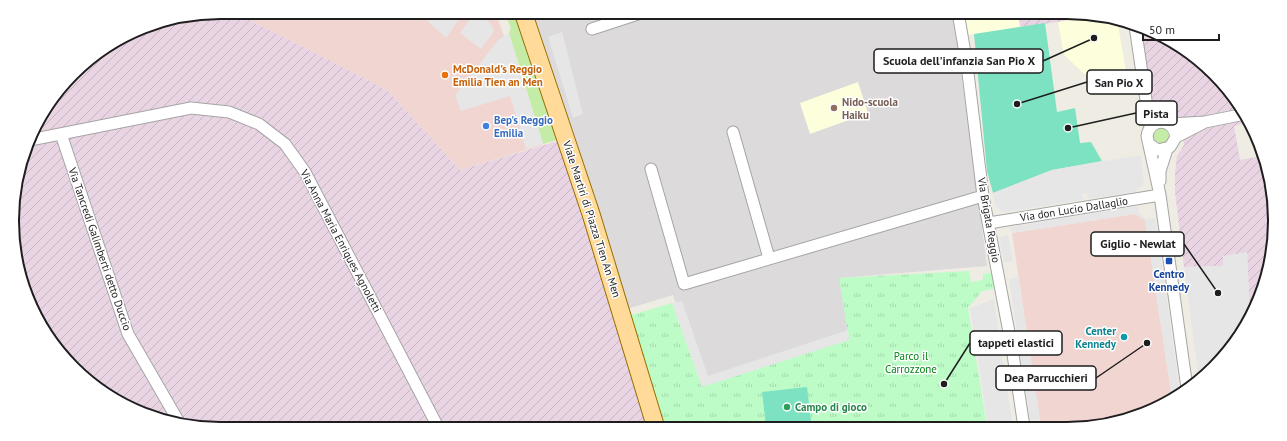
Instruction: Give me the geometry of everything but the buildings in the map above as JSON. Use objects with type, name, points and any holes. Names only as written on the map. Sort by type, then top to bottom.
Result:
[{"type":"main road","name":"Viale Martiri di Piazza Tien An Men","points":[[525,19],[586,199],[654,422]]},
{"type":"street","points":[[592,29],[623,19]]},
{"type":"street","name":"Via Brigata Reggio","points":[[959,19],[967,65],[983,196],[1012,348],[1023,422]]},
{"type":"street","points":[[1136,31],[1145,93],[1160,124],[1175,132],[1176,137]]},
{"type":"street","name":"Via Anna Maria Enriques Agnoletti","points":[[36,139],[191,108],[229,112],[259,124],[285,144],[305,172],[436,422]]},
{"type":"street","points":[[1186,382],[1160,196],[1150,144],[1147,136],[1160,124],[1205,122],[1238,115]]},
{"type":"street","points":[[1160,196],[1160,171],[1167,149],[1173,144],[1176,137],[1205,122]]},
{"type":"street","points":[[732,132],[769,258]]},
{"type":"street","name":"Via Tancredi Galimberti detto Duccio","points":[[61,134],[128,334],[176,417]]},
{"type":"street","points":[[1150,144],[1158,150],[1167,149]]},
{"type":"street","points":[[651,169],[684,284],[983,196]]},
{"type":"street","name":"Via don Lucio Dallaglio","points":[[989,223],[1160,196]]},
{"type":"shaded area","points":[[207,19],[247,19],[388,91],[460,170],[558,141],[648,422],[207,422],[168,415],[143,407],[120,395],[98,380],[78,363],[61,343],[46,321],[34,298],[26,273],[19,234],[19,207],[26,168],[34,143],[46,120],[69,88],[98,61],[120,46],[143,34],[168,26]]},
{"type":"shaded area","points":[[247,19],[498,19],[542,145],[460,170],[388,91]]},
{"type":"shaded area","points":[[426,19],[459,19],[446,38]]},
{"type":"shaded area","points":[[470,19],[486,19],[490,23],[494,31],[481,49],[460,33]]},
{"type":"shaded area","points":[[535,19],[954,19],[987,266],[840,278],[849,340],[702,387],[673,295],[627,309],[577,142]]},
{"type":"shaded area","points":[[966,19],[1019,19],[1020,27],[969,35]]},
{"type":"shaded area","points":[[1019,19],[1076,19],[1058,22],[1020,27]]},
{"type":"shaded area","points":[[1080,19],[1118,26],[1126,71],[1089,78],[1064,55],[1058,22]]},
{"type":"shaded area","points":[[562,32],[583,114],[573,118],[548,37]]},
{"type":"shaded area","points":[[509,33],[543,144],[526,149],[510,96],[461,111],[455,96],[498,40]]},
{"type":"shaded area","points":[[1141,33],[1167,46],[1199,69],[1218,88],[1243,124],[1234,126],[1240,160],[1257,157],[1264,181],[1268,207],[1268,234],[1264,260],[1253,298],[1249,305],[1247,252],[1223,266],[1184,267],[1175,192],[1175,173],[1177,156],[1184,145],[1178,118],[1167,119],[1160,114],[1155,106],[1151,94]]},
{"type":"shaded area","name":"Nido-scuola Haiku","points":[[858,82],[868,113],[810,134],[800,103]]},
{"type":"shaded area","points":[[1141,155],[1144,184],[1134,192],[1088,199],[1087,193],[1082,194],[1083,200],[1004,212],[1001,211],[995,204],[993,193],[1052,170]]},
{"type":"shaded area","points":[[1138,206],[1139,213],[1146,219],[1155,218],[1179,387],[1171,392],[1145,220],[1135,214],[1012,233],[1010,227]]},
{"type":"shaded area","name":"Center Kennedy","points":[[1135,214],[1145,220],[1171,392],[1144,407],[1106,418],[1080,422],[1040,422],[1012,233]]},
{"type":"shaded area","points":[[1008,235],[1013,261],[1004,263],[999,237]]},
{"type":"shaded area","points":[[1247,252],[1249,305],[1226,343],[1209,363],[1198,373],[1184,267],[1223,266],[1223,256]]},
{"type":"shaded area","points":[[1018,277],[1040,419],[1030,420],[1009,279]]},
{"type":"shaded area","points":[[994,299],[1012,422],[987,422],[970,308]]},
{"type":"shaded area","points":[[682,301],[708,376],[848,330],[849,340],[702,387],[672,303]]},
{"type":"green space","points":[[507,19],[517,19],[557,140],[543,144],[509,33],[511,27]]},
{"type":"green space","points":[[1045,23],[1057,112],[1075,108],[1080,143],[1091,142],[1102,161],[1052,170],[993,193],[987,171],[974,34]]},
{"type":"green space","points":[[1161,128],[1167,130],[1169,136],[1167,142],[1161,144],[1155,142],[1153,136],[1155,130]]},
{"type":"green space","name":"Parco il Carrozzone","points":[[969,271],[971,282],[983,280],[983,274],[992,273],[994,289],[982,291],[968,308],[986,422],[664,422],[628,316],[672,303],[702,386],[849,340],[839,278]]},
{"type":"green space","name":"Campo di gioco","points":[[807,387],[811,421],[766,422],[762,392]]},
{"type":"place","name":"Scuola dell'infanzia San Pio X","points":[[1094,38]]},
{"type":"place","name":"McDonald's Reggio Emilia Tien an Men","points":[[445,75]]},
{"type":"place","name":"San Pio X","points":[[1017,104]]},
{"type":"place","name":"Nido-scuola Haiku","points":[[834,108]]},
{"type":"place","name":"Bep's Reggio Emilia","points":[[486,126]]},
{"type":"place","name":"Pista","points":[[1068,128]]},
{"type":"place","name":"Centro Kennedy","points":[[1169,261]]},
{"type":"place","name":"Giglio - Newlat","points":[[1218,293]]},
{"type":"place","name":"Center Kennedy","points":[[1124,337]]},
{"type":"place","name":"Dea Parrucchieri","points":[[1147,343]]},
{"type":"place","name":"tappeti elastici","points":[[944,384]]},
{"type":"place","name":"Campo di gioco","points":[[787,407]]}]
